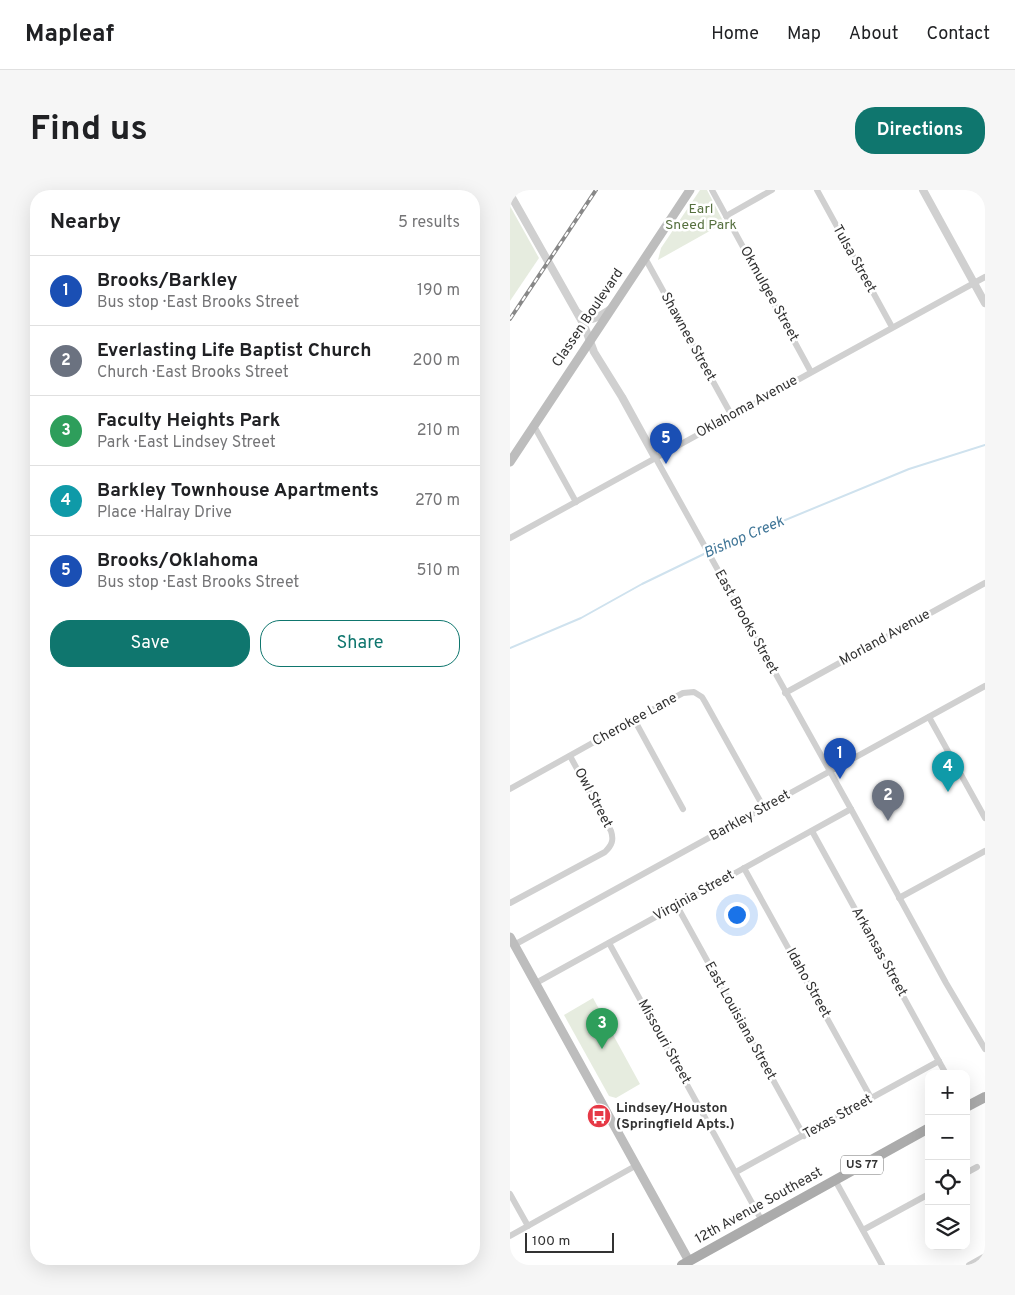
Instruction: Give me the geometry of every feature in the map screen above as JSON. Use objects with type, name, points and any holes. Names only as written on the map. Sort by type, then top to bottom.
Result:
[{"type":"main road","name":"Classen Boulevard","points":[[510,462],[690,190]]},
{"type":"main road","points":[[512,941],[637,1166],[687,1264]]},
{"type":"main road","points":[[970,1105],[985,1097]]},
{"type":"main road","name":"12th Avenue Southeast","points":[[687,1264],[925,1130]]},
{"type":"street","name":"Okmulgee Street","points":[[712,190],[811,372]]},
{"type":"street","points":[[726,216],[772,190]]},
{"type":"street","name":"Tulsa Street","points":[[817,190],[892,327]]},
{"type":"street","points":[[923,190],[985,303]]},
{"type":"street","name":"East Brooks Street","points":[[510,194],[576,312],[600,362],[985,1049]]},
{"type":"street","name":"Shawnee Street","points":[[644,258],[732,416]]},
{"type":"street","name":"Oklahoma Avenue","points":[[510,538],[985,277]]},
{"type":"street","points":[[576,312],[591,320],[612,308]]},
{"type":"street","points":[[577,360],[590,354],[600,362]]},
{"type":"street","points":[[534,426],[576,502]]},
{"type":"street","name":"Morland Avenue","points":[[786,693],[985,583]]},
{"type":"street","name":"Barkley Street","points":[[512,941],[831,772],[985,686]]},
{"type":"street","name":"Cherokee Lane","points":[[510,789],[683,693],[689,692],[698,693],[705,702],[764,808]]},
{"type":"street","points":[[929,717],[985,818]]},
{"type":"street","points":[[635,721],[683,809]]},
{"type":"street","name":"Owl Street","points":[[510,903],[605,852],[612,844],[611,831],[607,822],[570,756]]},
{"type":"street","name":"Virginia Street","points":[[536,984],[851,808]]},
{"type":"street","name":"Arkansas Street","points":[[812,831],[944,1070]]},
{"type":"street","points":[[899,898],[985,851]]},
{"type":"street","name":"Idaho Street","points":[[744,868],[871,1098]]},
{"type":"street","name":"East Louisiana Street","points":[[677,906],[804,1136]]},
{"type":"street","name":"Missouri Street","points":[[609,943],[762,1221]]},
{"type":"street","name":"Texas Street","points":[[736,1172],[939,1060]]},
{"type":"street","points":[[510,1236],[637,1166]]},
{"type":"street","points":[[970,1170],[977,1166]]},
{"type":"street","points":[[835,1180],[882,1265]]},
{"type":"street","points":[[510,1194],[528,1226]]},
{"type":"street","points":[[864,1230],[925,1196]]},
{"type":"street","points":[[969,1265],[985,1256]]},
{"type":"green space","name":"Earl Sneed Park","points":[[700,190],[707,190],[724,223],[658,260],[661,248]]},
{"type":"green space","points":[[510,206],[539,258],[510,301]]},
{"type":"green space","points":[[593,998],[640,1084],[616,1098],[609,1096],[564,1015]]},
{"type":"waterway","name":"Bishop Creek","points":[[710,551],[909,469],[985,445]]},
{"type":"waterway","name":"Bishop Creek","points":[[510,648],[581,618],[642,584],[706,553]]},
{"type":"railway","points":[[510,319],[596,190]]},
{"type":"place","name":"Brooks/Oklahoma","points":[[666,464]]},
{"type":"place","name":"Brooks/Barkley","points":[[840,779]]},
{"type":"place","name":"Barkley Townhouse Apartments","points":[[948,792]]},
{"type":"place","name":"Everlasting Life Baptist Church","points":[[888,821]]},
{"type":"place","name":"Faculty Heights Park","points":[[602,1049]]},
{"type":"place","name":"Lindsey/Houston (Springfield Apts.)","points":[[599,1116]]}]
